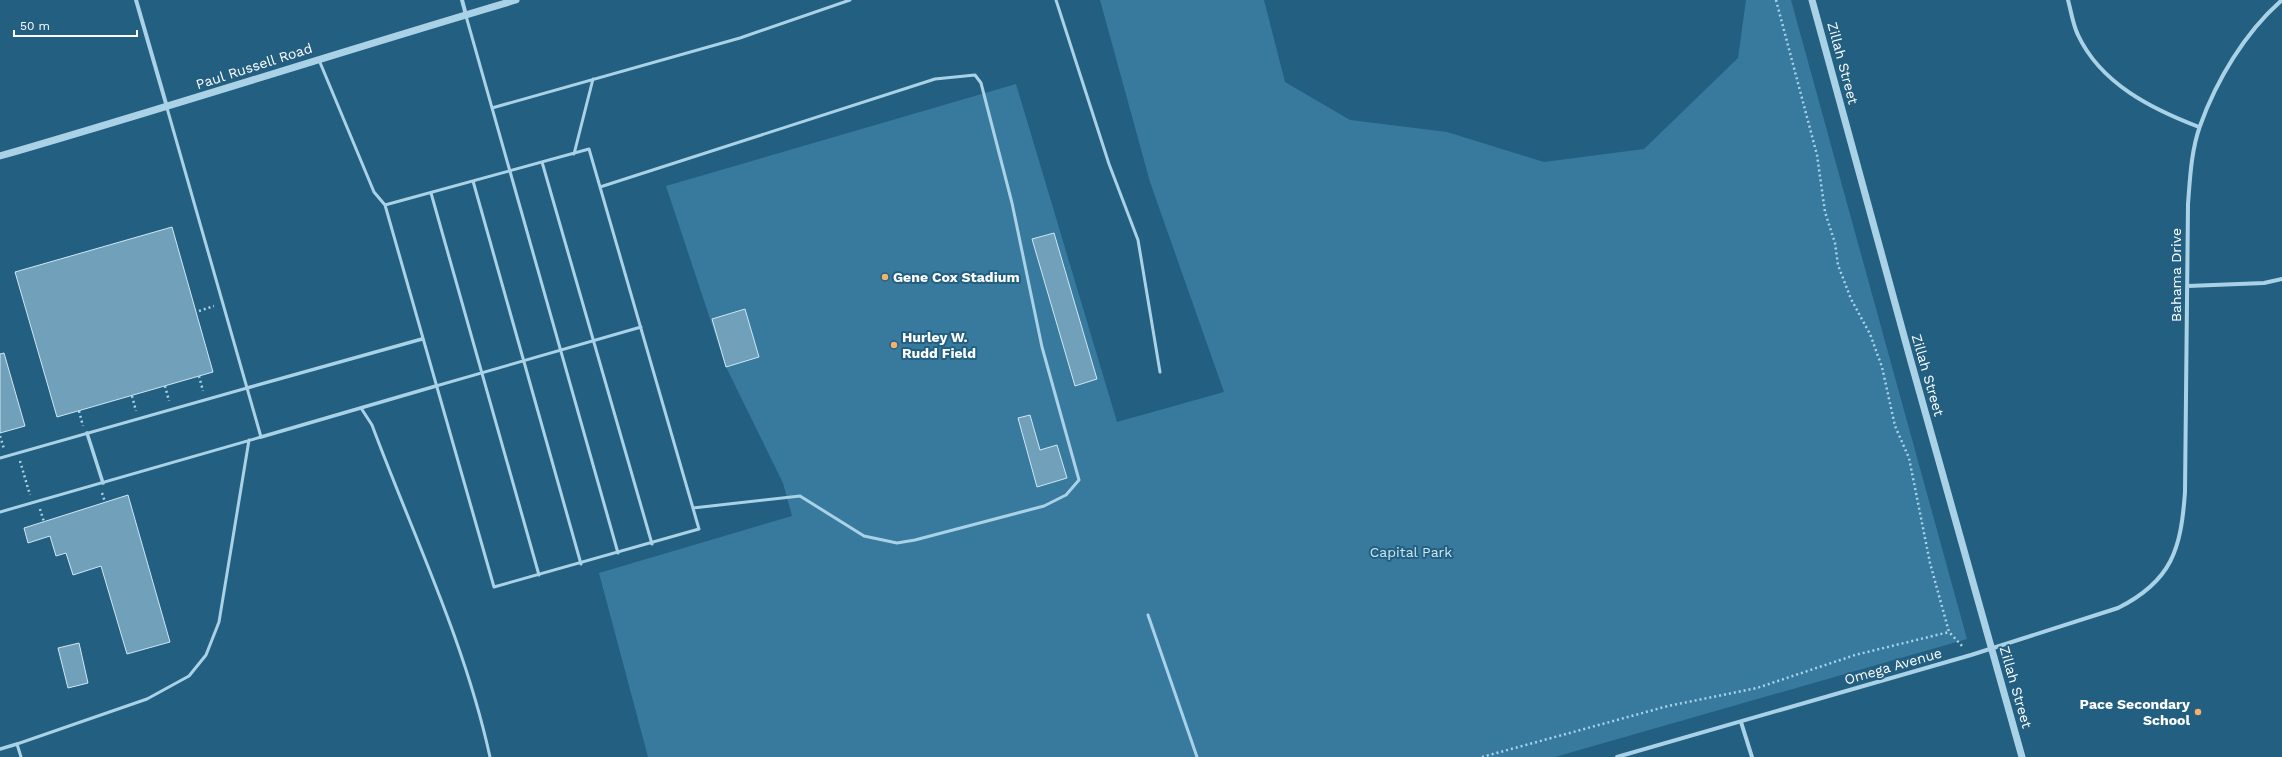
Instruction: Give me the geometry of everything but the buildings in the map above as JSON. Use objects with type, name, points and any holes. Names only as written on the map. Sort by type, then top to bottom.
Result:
[{"type":"street","points":[[136,0],[167,108]]},
{"type":"street","points":[[462,0],[466,14]]},
{"type":"street","name":"Paul Russell Road","points":[[0,156],[167,108],[318,59],[516,0]]},
{"type":"street","name":"Zillah Street","points":[[1812,0],[2022,757]]},
{"type":"street","points":[[2068,0],[2077,34],[2098,68],[2111,80],[2168,115],[2199,127]]},
{"type":"street","name":"Bahama Drive","points":[[2163,573],[2177,549],[2183,527],[2188,286],[2188,204],[2192,165],[2199,127],[2221,80],[2236,54],[2256,27],[2282,0]]},
{"type":"street","points":[[2188,286],[2264,283],[2282,279]]},
{"type":"street","points":[[247,388],[422,339]]},
{"type":"street","points":[[261,437],[436,386]]},
{"type":"street","points":[[86,433],[102,483]]},
{"type":"street","name":"Omega Avenue","points":[[1617,757],[1992,649],[2013,640],[2118,608],[2134,600],[2151,586],[2163,573]]},
{"type":"street","points":[[1741,722],[1752,757]]},
{"type":"street","points":[[0,749],[17,744]]},
{"type":"lane","points":[[492,108],[740,38],[850,0]]},
{"type":"lane","points":[[1056,0],[1109,164],[1138,240],[1160,372]]},
{"type":"lane","points":[[466,14],[618,553]]},
{"type":"lane","points":[[318,59],[374,192],[385,205],[494,587],[652,544],[699,529],[589,149],[385,205]]},
{"type":"lane","points":[[600,187],[935,79],[975,75],[981,83],[1012,203],[1042,347],[1079,480],[1066,495],[1044,506],[915,540],[897,543],[864,536],[800,496],[693,508]]},
{"type":"lane","points":[[574,154],[593,79]]},
{"type":"lane","points":[[0,512],[261,437],[167,108]]},
{"type":"lane","points":[[542,162],[652,544]]},
{"type":"lane","points":[[473,181],[581,564]]},
{"type":"lane","points":[[431,193],[539,575]]},
{"type":"lane","points":[[436,386],[641,328]]},
{"type":"lane","points":[[0,458],[247,388]]},
{"type":"lane","points":[[361,408],[372,425],[443,608],[468,679],[490,757]]},
{"type":"lane","points":[[21,757],[17,744],[147,698],[189,676],[206,655],[219,622],[249,440]]},
{"type":"lane","points":[[1148,615],[1197,757]]},
{"type":"path","points":[[1776,0],[1817,155],[1825,212],[1835,243],[1838,265],[1851,299],[1870,334],[1882,367],[1895,426],[1909,458],[1930,563],[1949,632],[1971,655]]},
{"type":"path","points":[[199,310],[223,304]]},
{"type":"path","points":[[199,376],[205,400]]},
{"type":"path","points":[[165,386],[172,409]]},
{"type":"path","points":[[132,396],[138,419]]},
{"type":"path","points":[[78,411],[86,433]]},
{"type":"path","points":[[17,453],[32,503]]},
{"type":"path","points":[[1482,757],[1668,706],[1757,688],[1855,655],[1949,632]]},
{"type":"green space","name":"Capital Park","points":[[1100,0],[1264,0],[1285,82],[1350,120],[1447,132],[1544,162],[1644,149],[1738,58],[1746,0],[1791,0],[1967,639],[1555,757],[648,757],[599,573],[792,516],[783,483],[726,367],[666,186],[1016,84],[1117,422],[1224,392],[1150,182]]},
{"type":"place","name":"Gene Cox Stadium","points":[[885,277]]},
{"type":"place","name":"Hurley W. Rudd Field","points":[[894,345]]},
{"type":"place","name":"Pace Secondary School","points":[[2198,712]]}]
